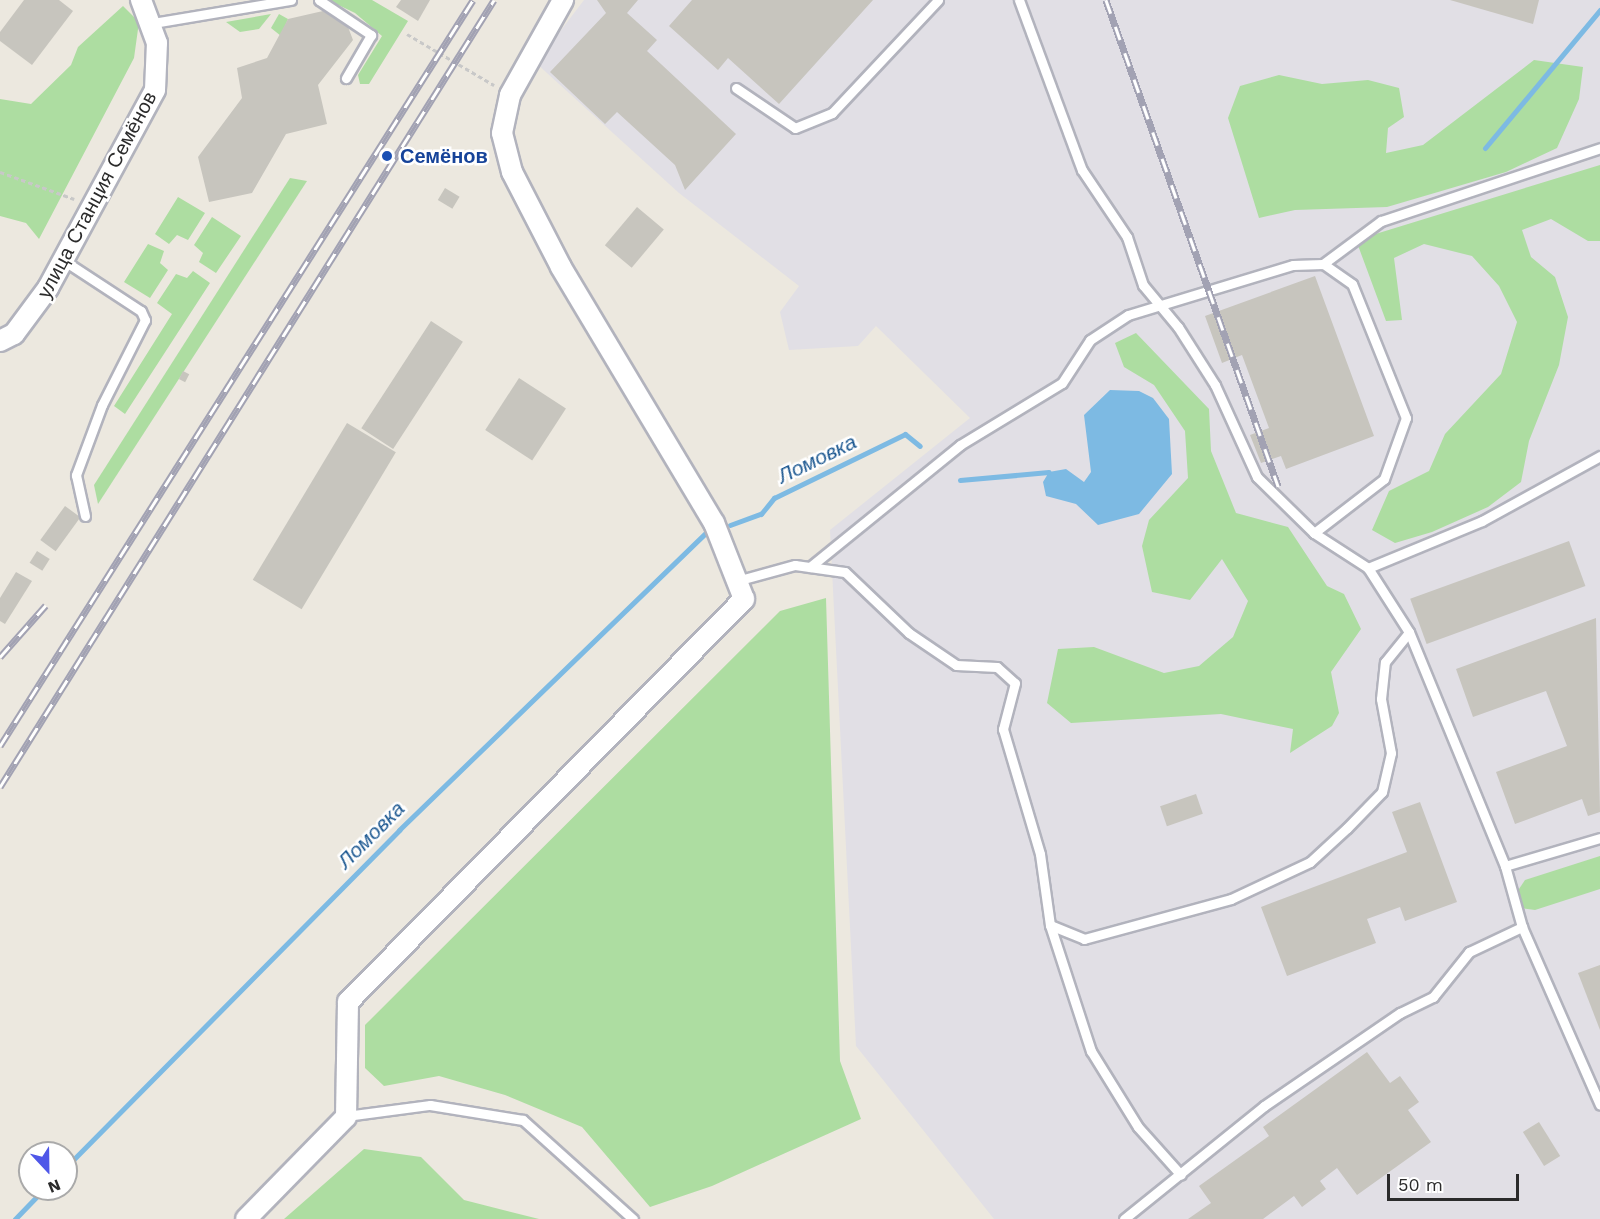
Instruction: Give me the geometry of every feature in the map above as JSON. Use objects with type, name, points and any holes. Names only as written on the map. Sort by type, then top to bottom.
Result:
[{"type":"street","name":"улица Станция Семёнов","points":[[0,341],[29,316],[93,207],[155,90],[160,59],[153,23],[141,0]]},
{"type":"street","points":[[246,1219],[346,1116],[348,1002],[744,599],[740,580],[714,523],[561,267],[512,172],[502,133],[510,95],[562,0]]},
{"type":"lane","points":[[153,23],[291,0]]},
{"type":"lane","points":[[319,0],[371,35],[346,78]]},
{"type":"lane","points":[[736,88],[795,128],[832,113],[938,0]]},
{"type":"lane","points":[[1019,0],[1082,170],[1127,237],[1143,285],[1162,305],[1215,385],[1257,477],[1314,533],[1368,568],[1408,632],[1505,866],[1522,927],[1600,1105]]},
{"type":"lane","points":[[810,567],[960,445],[1062,383],[1090,340],[1128,315],[1293,265],[1323,264],[1381,221],[1600,148]]},
{"type":"lane","points":[[63,260],[141,311],[145,320],[97,415],[76,475],[85,516]]},
{"type":"lane","points":[[1314,533],[1384,479],[1406,417],[1352,284],[1323,264]]},
{"type":"lane","points":[[1368,568],[1482,521],[1600,456]]},
{"type":"lane","points":[[740,580],[795,565],[845,572],[909,633],[956,665],[997,668],[1015,683],[1003,729],[1040,854],[1050,926],[1092,1051],[1138,1127],[1181,1175]]},
{"type":"lane","points":[[1050,926],[1084,939],[1231,899],[1310,862],[1382,792],[1390,753],[1381,699],[1384,662],[1408,632]]},
{"type":"lane","points":[[1505,866],[1600,838]]},
{"type":"lane","points":[[1124,1219],[1181,1175],[1263,1106],[1433,997],[1469,952],[1522,927]]},
{"type":"lane","points":[[346,1116],[430,1105],[523,1120],[633,1219]]},
{"type":"path","points":[[407,34],[510,95]]},
{"type":"path","points":[[0,172],[93,207]]},
{"type":"shaded area","points":[[584,0],[1600,0],[1600,1219],[994,1219],[856,1046],[830,530],[970,418],[876,326],[858,346],[789,350],[780,312],[799,286],[679,193],[536,63]]},
{"type":"green space","points":[[328,0],[372,0],[408,21],[369,84],[360,84],[358,75],[382,36],[355,13]]},
{"type":"green space","points":[[123,6],[139,22],[134,58],[39,239],[26,223],[0,216],[0,99],[31,104],[71,65],[78,47]]},
{"type":"green space","points":[[271,14],[259,29],[240,32],[226,22]]},
{"type":"green space","points":[[279,14],[288,19],[281,36],[271,28]]},
{"type":"green space","points":[[1534,60],[1583,67],[1579,99],[1557,148],[1506,172],[1387,207],[1295,210],[1259,218],[1228,118],[1240,86],[1279,75],[1322,84],[1368,80],[1399,88],[1404,117],[1388,128],[1386,153],[1423,145]]},
{"type":"green space","points":[[1600,165],[1600,241],[1588,241],[1551,219],[1522,230],[1531,257],[1555,277],[1568,317],[1559,365],[1529,441],[1521,482],[1488,507],[1432,532],[1395,543],[1372,530],[1389,491],[1429,471],[1445,434],[1501,374],[1517,322],[1499,286],[1472,256],[1424,244],[1394,258],[1402,320],[1386,321],[1356,240]]},
{"type":"green space","points":[[290,178],[307,181],[98,504],[94,485]]},
{"type":"green space","points":[[178,197],[205,213],[188,240],[177,235],[169,244],[155,234]]},
{"type":"green space","points":[[212,217],[241,236],[216,273],[199,262],[203,253],[194,245]]},
{"type":"green space","points":[[148,244],[164,251],[160,263],[168,270],[150,298],[124,282]]},
{"type":"green space","points":[[193,271],[210,283],[125,414],[114,406],[172,314],[157,303],[176,274],[187,278]]},
{"type":"green space","points":[[1136,333],[1209,409],[1211,451],[1236,513],[1288,527],[1327,586],[1344,594],[1361,629],[1331,672],[1339,713],[1332,726],[1290,753],[1293,729],[1221,714],[1071,723],[1047,703],[1058,649],[1094,647],[1164,673],[1199,666],[1233,637],[1248,601],[1222,559],[1190,600],[1152,592],[1142,546],[1149,520],[1188,478],[1185,431],[1154,385],[1124,367],[1115,343]]},
{"type":"green space","points":[[826,598],[840,1061],[861,1119],[712,1186],[650,1207],[582,1127],[505,1095],[439,1076],[384,1086],[365,1068],[365,1025],[780,611]]},
{"type":"green space","points":[[1600,856],[1600,889],[1535,910],[1521,908],[1517,892],[1525,880]]},
{"type":"green space","points":[[364,1149],[421,1157],[464,1200],[539,1219],[284,1219]]},
{"type":"water","points":[[1110,390],[1139,391],[1153,398],[1169,419],[1172,474],[1139,514],[1098,525],[1076,504],[1046,496],[1043,482],[1049,472],[1066,469],[1084,482],[1091,472],[1084,415]]},
{"type":"building","points":[[24,0],[59,0],[73,11],[32,65],[0,41],[0,32]]},
{"type":"building","points":[[401,0],[430,0],[418,21],[396,7]]},
{"type":"building","points":[[597,0],[638,0],[627,13],[657,40],[647,51],[736,134],[685,190],[675,165],[617,112],[605,124],[550,72],[606,13]]},
{"type":"building","points":[[692,0],[873,0],[779,104],[728,58],[718,70],[669,26]]},
{"type":"building","points":[[1450,0],[1539,0],[1533,24]]},
{"type":"building","points":[[323,11],[348,27],[353,40],[318,85],[327,124],[286,134],[252,193],[209,202],[198,157],[242,98],[237,68],[267,58],[288,19]]},
{"type":"building","points":[[445,188],[460,197],[452,209],[438,200]]},
{"type":"building","points":[[637,207],[664,229],[632,268],[605,245]]},
{"type":"building","points":[[1315,276],[1374,436],[1286,469],[1281,456],[1261,463],[1250,435],[1269,428],[1242,355],[1222,363],[1205,316]]},
{"type":"building","points":[[431,321],[463,342],[393,449],[361,428]]},
{"type":"building","points":[[183,371],[189,374],[185,382],[179,379]]},
{"type":"building","points":[[519,378],[566,408],[532,460],[485,430]]},
{"type":"building","points":[[347,423],[396,452],[302,609],[253,580]]},
{"type":"building","points":[[65,506],[80,517],[56,551],[40,540]]},
{"type":"building","points":[[1569,541],[1585,586],[1427,644],[1410,599]]},
{"type":"building","points":[[37,551],[50,559],[42,571],[30,563]]},
{"type":"building","points":[[16,572],[32,581],[5,624],[0,621],[0,598]]},
{"type":"building","points":[[1596,618],[1600,812],[1588,816],[1582,799],[1515,824],[1496,772],[1567,746],[1546,691],[1473,717],[1456,669]]},
{"type":"building","points":[[1196,794],[1203,814],[1167,826],[1160,806]]},
{"type":"building","points":[[1420,802],[1457,902],[1405,921],[1400,907],[1367,919],[1376,943],[1287,976],[1261,907],[1407,852],[1392,812]]},
{"type":"building","points":[[1600,965],[1600,1030],[1578,973]]},
{"type":"building","points":[[1367,1052],[1390,1083],[1400,1076],[1419,1102],[1408,1110],[1431,1142],[1357,1195],[1337,1168],[1320,1181],[1326,1189],[1302,1207],[1294,1196],[1263,1219],[1188,1219],[1211,1203],[1199,1186],[1269,1136],[1263,1127]]},
{"type":"building","points":[[1539,1122],[1560,1156],[1544,1166],[1523,1132]]},
{"type":"waterway","points":[[1485,148],[1600,10]]},
{"type":"waterway","name":"Ломовка","points":[[730,525],[761,514],[774,498],[905,434],[920,446]]},
{"type":"waterway","points":[[960,480],[1049,472]]},
{"type":"waterway","name":"Ломовка","points":[[78,1155],[399,830],[706,533]]},
{"type":"waterway","name":"Ломовка","points":[[15,1219],[32,1201]]},
{"type":"railway","points":[[0,746],[473,0]]},
{"type":"railway","points":[[0,787],[494,0]]},
{"type":"railway","points":[[1106,0],[1278,486]]},
{"type":"railway","points":[[0,657],[46,605]]},
{"type":"place","name":"Семёнов","points":[[387,156]]}]
